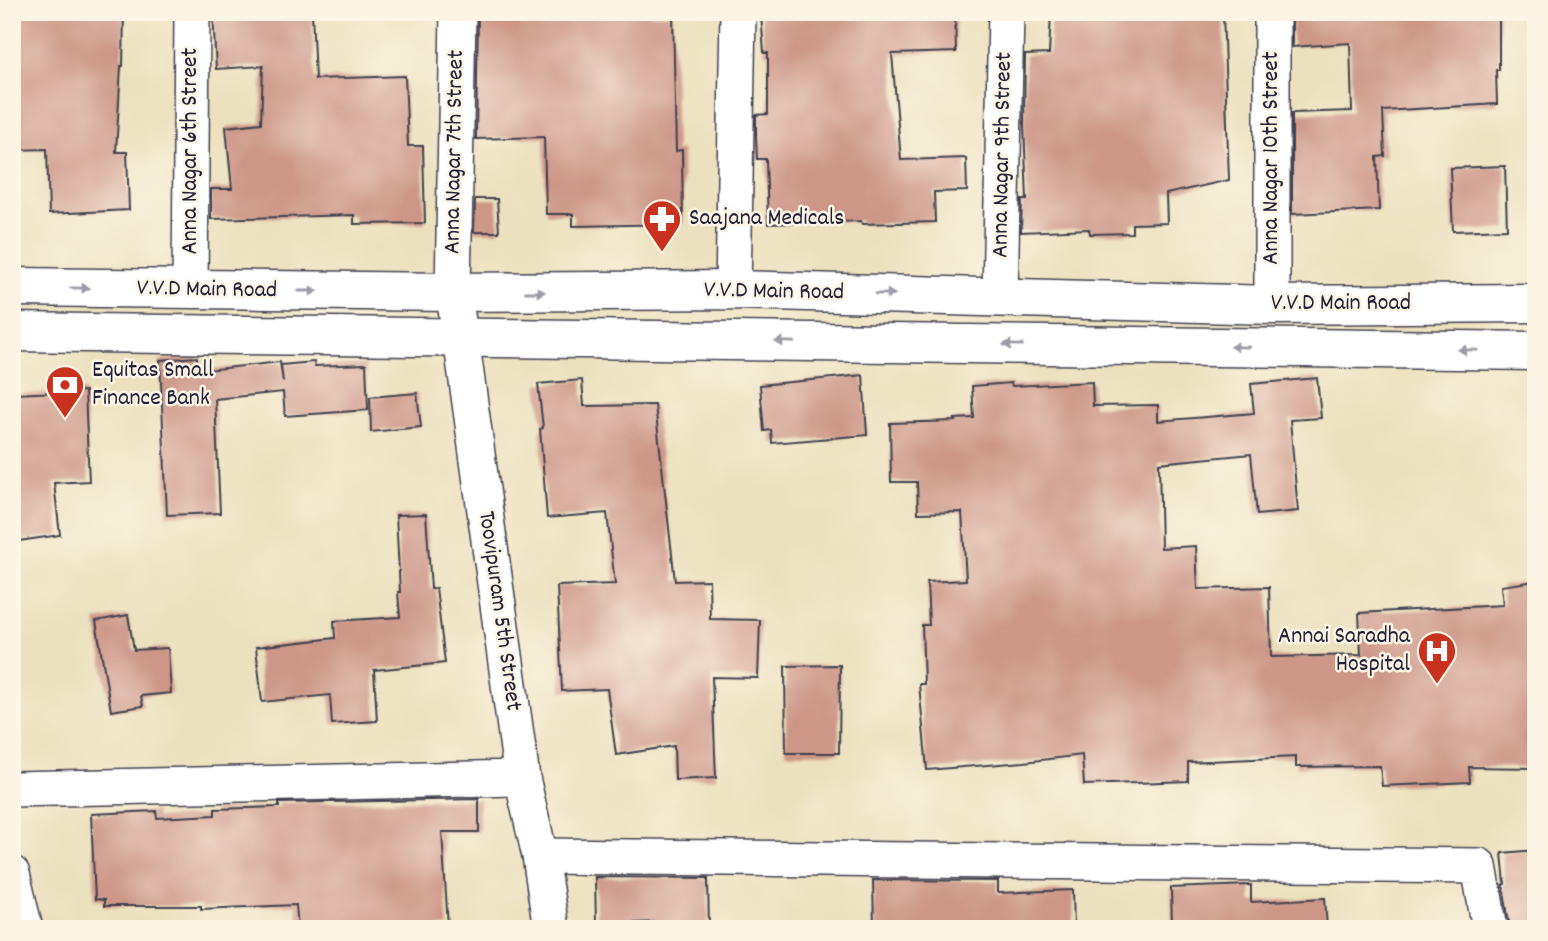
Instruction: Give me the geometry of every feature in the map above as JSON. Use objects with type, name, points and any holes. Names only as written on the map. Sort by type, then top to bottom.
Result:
[{"type":"main road","name":"V.V.D Main Road","points":[[12,287],[453,292],[733,290],[1272,305],[1536,303]]},
{"type":"main road","name":"V.V.D Main Road","points":[[12,332],[1536,351]]},
{"type":"street","name":"Anna Nagar 6th Street","points":[[190,290],[192,12]]},
{"type":"street","name":"Anna Nagar 7th Street","points":[[453,292],[458,12]]},
{"type":"street","points":[[733,290],[738,12]]},
{"type":"street","name":"Anna Nagar 9th Street","points":[[1000,297],[1006,12]]},
{"type":"street","name":"Anna Nagar 10th Street","points":[[1272,12],[1272,305]]},
{"type":"street","name":"Toovipuram 5th Street","points":[[453,292],[522,778],[540,856],[551,929]]},
{"type":"street","points":[[12,789],[522,778]]},
{"type":"street","points":[[540,856],[1479,866],[1490,929]]},
{"type":"street","points":[[12,874],[25,929]]},
{"type":"building","points":[[12,12],[124,12],[116,152],[127,152],[129,210],[49,214],[47,149],[12,150]]},
{"type":"building","points":[[213,12],[312,12],[315,79],[405,76],[408,146],[423,146],[425,223],[354,224],[354,215],[211,219],[211,189],[232,189],[226,127],[261,123],[263,66],[216,69]]},
{"type":"building","points":[[478,12],[673,14],[676,151],[682,150],[683,224],[573,226],[573,214],[546,214],[544,137],[476,139]]},
{"type":"building","points":[[955,12],[956,52],[892,54],[901,160],[966,158],[967,191],[934,192],[935,222],[768,224],[766,159],[757,159],[756,137],[756,115],[768,114],[768,53],[764,53],[761,14]]},
{"type":"building","points":[[1051,12],[1223,12],[1229,180],[1166,194],[1167,223],[1132,224],[1132,233],[1090,234],[1089,229],[1021,232],[1022,200],[1027,200],[1025,55],[1049,54]]},
{"type":"building","points":[[1292,12],[1499,12],[1497,104],[1383,111],[1385,156],[1377,157],[1379,210],[1292,214],[1292,113],[1352,111],[1350,43],[1292,47]]},
{"type":"building","points":[[1505,166],[1507,229],[1453,231],[1450,168]]},
{"type":"building","points":[[475,199],[497,199],[499,232],[474,232]]},
{"type":"building","points":[[197,357],[198,371],[280,362],[283,382],[281,365],[314,362],[315,366],[366,364],[368,410],[285,416],[283,392],[215,399],[220,513],[167,515],[160,360]]},
{"type":"building","points":[[863,375],[867,435],[772,443],[771,430],[764,431],[760,385]]},
{"type":"building","points":[[1317,378],[1321,418],[1290,420],[1298,511],[1257,515],[1251,454],[1159,463],[1161,548],[1196,546],[1198,589],[1269,587],[1271,657],[1361,655],[1359,613],[1503,605],[1501,586],[1536,581],[1536,768],[1469,767],[1470,782],[1382,786],[1380,766],[1296,767],[1296,757],[1188,762],[1188,781],[1084,785],[1082,755],[927,770],[919,684],[924,684],[922,625],[929,625],[927,582],[966,580],[962,512],[918,513],[917,482],[891,482],[890,423],[974,418],[972,386],[1011,383],[1012,386],[1092,382],[1093,406],[1158,405],[1158,421],[1254,413],[1251,384]]},
{"type":"building","points":[[582,380],[584,406],[655,405],[675,581],[709,580],[710,619],[760,620],[758,678],[712,677],[716,778],[675,780],[674,746],[616,755],[607,689],[562,691],[557,586],[615,584],[607,513],[547,518],[538,384]]},
{"type":"building","points":[[85,391],[89,481],[54,483],[60,535],[12,542],[12,394]]},
{"type":"building","points":[[417,393],[421,427],[371,432],[370,397]]},
{"type":"building","points":[[426,514],[431,589],[436,588],[445,663],[374,670],[377,721],[332,724],[330,695],[262,702],[256,647],[335,638],[334,621],[400,617],[396,515]]},
{"type":"building","points":[[128,615],[134,650],[168,648],[171,693],[141,696],[143,706],[111,711],[96,621]]},
{"type":"building","points":[[840,665],[839,753],[786,753],[785,666]]},
{"type":"building","points":[[479,799],[479,832],[442,832],[448,927],[298,929],[296,905],[201,909],[201,906],[104,906],[104,900],[95,899],[91,814],[156,811],[157,818],[215,815],[215,809],[279,807],[279,803]]},
{"type":"building","points":[[1536,850],[1536,929],[1510,929],[1503,885],[1502,853]]},
{"type":"building","points":[[595,877],[708,878],[709,929],[671,929],[671,922],[596,924]]},
{"type":"building","points":[[873,880],[998,881],[998,893],[1073,890],[1074,929],[874,929]]},
{"type":"building","points":[[1251,885],[1251,902],[1325,898],[1327,929],[1172,929],[1171,888]]},
{"type":"place","name":"Saajana Medicals","points":[[662,253]]},
{"type":"place","name":"Equitas Small Finance Bank","points":[[65,419]]},
{"type":"place","name":"Annai Saradha Hospital","points":[[1437,685]]}]
